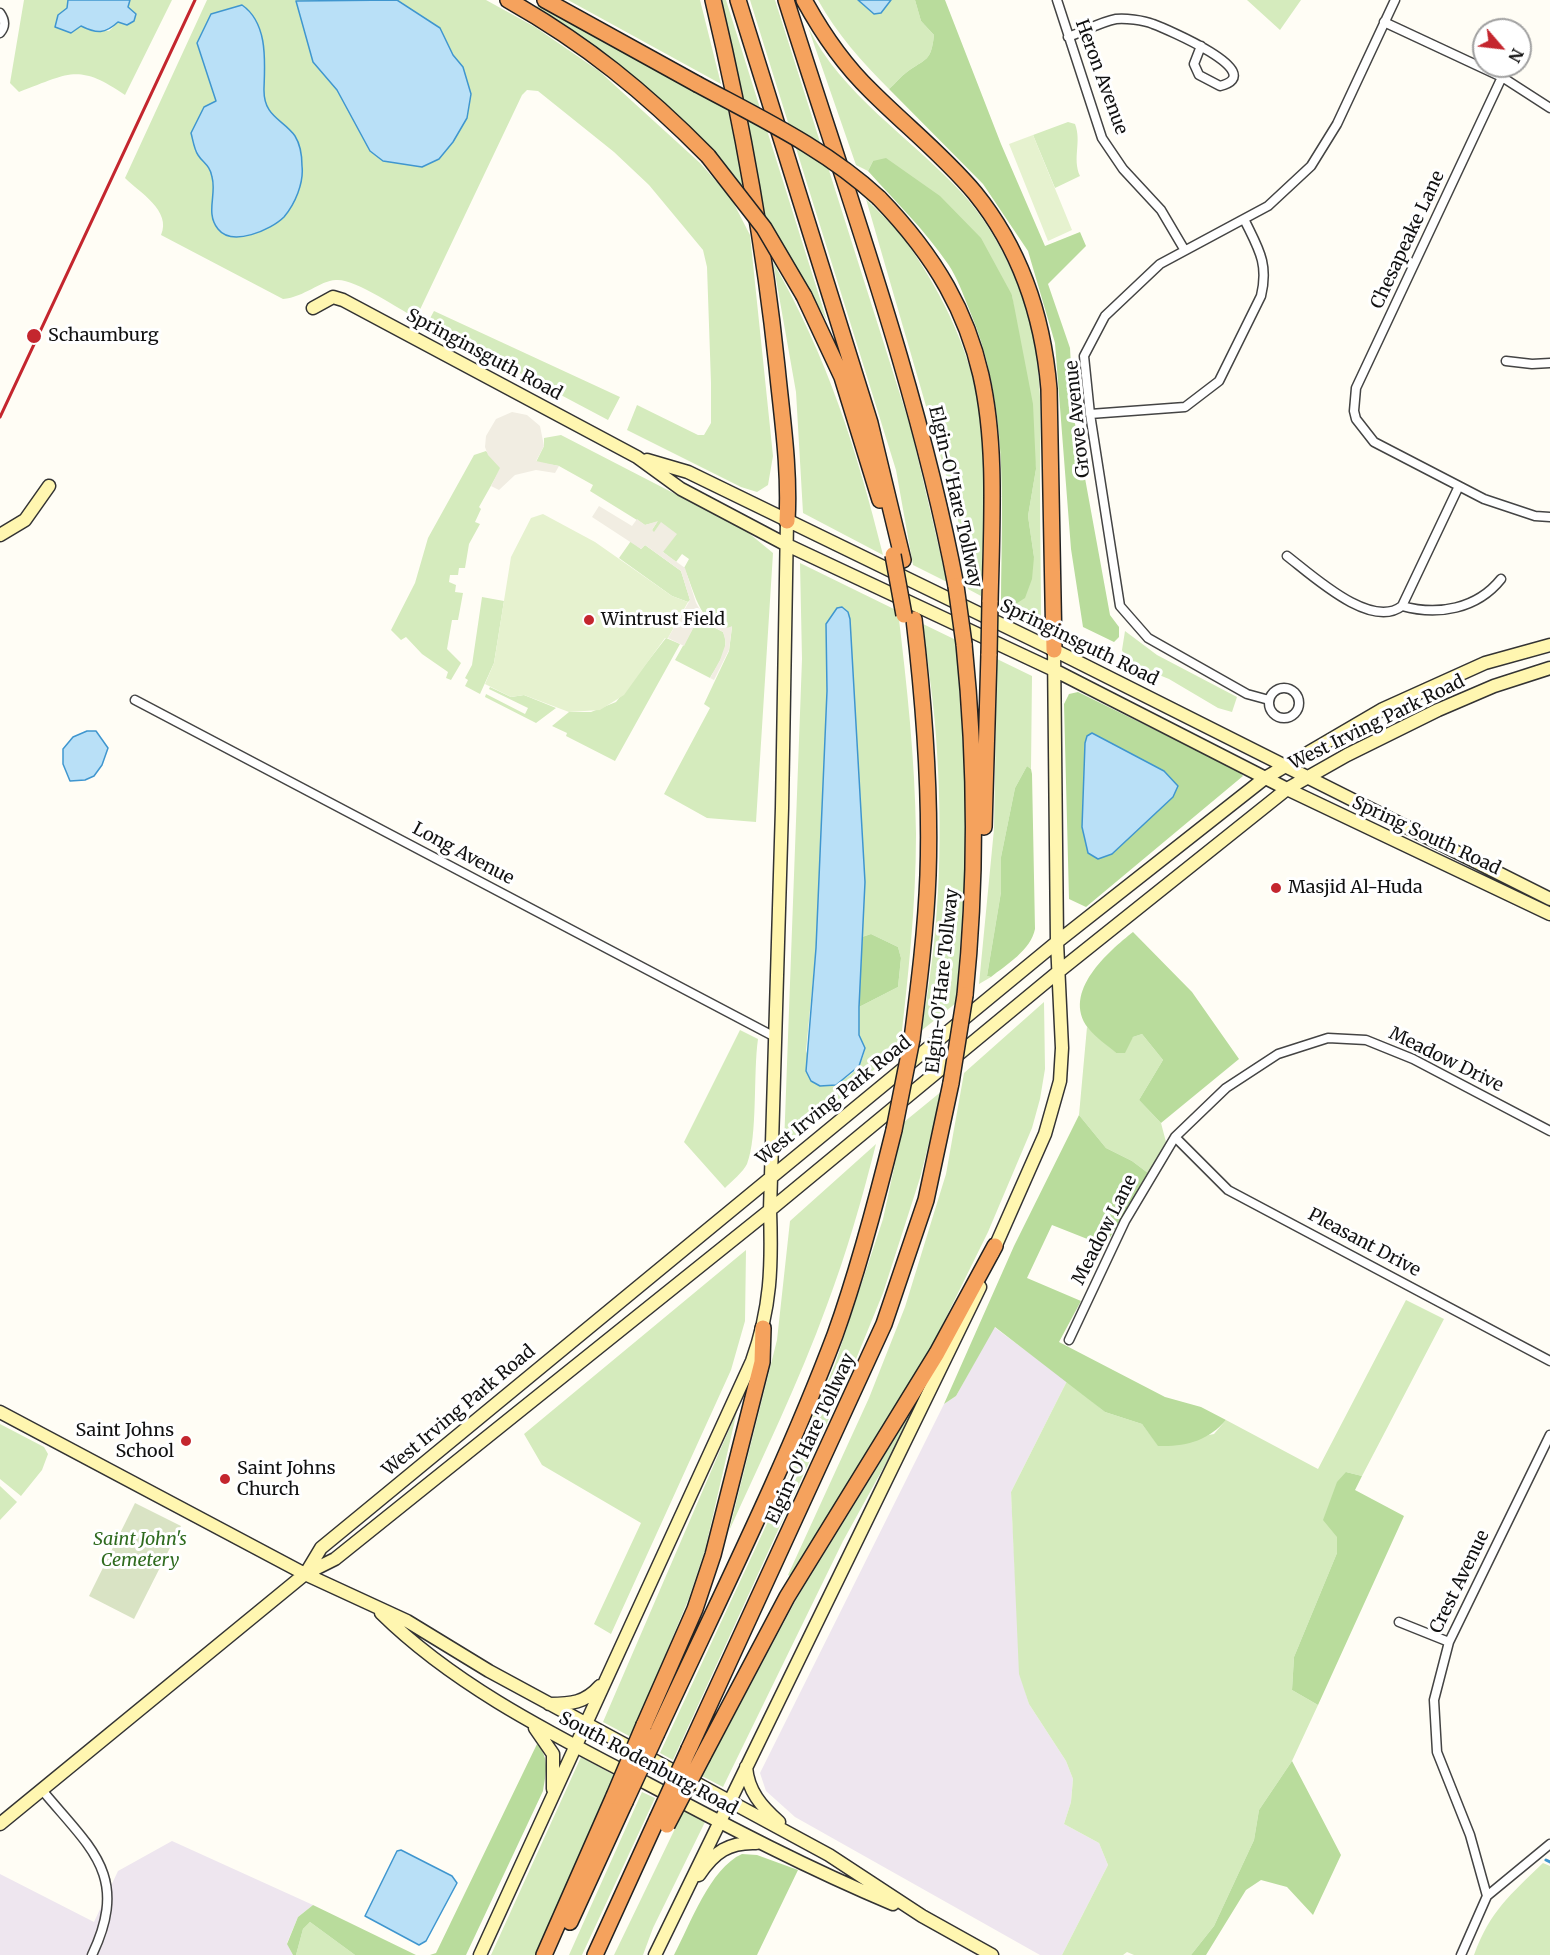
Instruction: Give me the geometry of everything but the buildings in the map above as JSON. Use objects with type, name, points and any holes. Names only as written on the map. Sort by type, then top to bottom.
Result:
[{"type":"highway","points":[[508,0],[608,64],[640,89],[708,156],[764,228],[804,296],[830,348],[851,402],[898,557]]},
{"type":"highway","points":[[545,0],[820,152],[858,178],[912,233],[933,262],[961,312],[976,351],[987,394],[993,481],[983,852],[974,886]]},
{"type":"highway","points":[[713,0],[750,168],[764,259],[789,481],[787,521]]},
{"type":"highway","name":"Elgin-O'Hare Tollway","points":[[555,1955],[619,1799],[780,1465],[835,1334],[858,1265],[894,1130],[912,1038],[928,876],[927,755],[920,673],[870,423],[738,0]]},
{"type":"highway","name":"Elgin-O'Hare Tollway","points":[[595,1955],[696,1753],[884,1324],[907,1262],[926,1200],[951,1083],[965,995],[974,886],[973,762],[964,644],[956,586],[943,520],[919,422],[786,0]]},
{"type":"highway","points":[[804,0],[849,68],[958,175],[985,206],[1016,257],[1029,285],[1047,358],[1054,650]]},
{"type":"highway","points":[[696,1753],[787,1597],[937,1353],[995,1246]]},
{"type":"highway","points":[[651,1729],[713,1556],[762,1362],[763,1328]]},
{"type":"highway","points":[[544,1955],[619,1799]]},
{"type":"highway","points":[[603,1955],[662,1822]]},
{"type":"main road","name":"Springinsguth Road","points":[[313,308],[333,297],[344,300],[637,457],[681,489],[785,544],[1054,670],[1287,789]]},
{"type":"main road","name":"Springinsguth Road","points":[[637,457],[688,472],[1054,650],[1305,777]]},
{"type":"main road","points":[[0,535],[25,520],[50,486]]},
{"type":"main road","points":[[480,1955],[752,1361],[763,1328],[771,1262],[770,1210],[782,808],[787,521]]},
{"type":"main road","name":"West Irving Park Road","points":[[305,1574],[321,1548],[1057,942],[1265,778],[1394,704],[1485,663],[1550,645]]},
{"type":"main road","points":[[655,1955],[718,1821],[913,1428],[982,1282],[995,1246],[1046,1134],[1060,1081],[1062,1048],[1057,942],[1054,650]]},
{"type":"main road","name":"West Irving Park Road","points":[[0,1824],[305,1574],[335,1559],[770,1210],[1058,972],[1287,789],[1305,777],[1438,710],[1494,686],[1550,668]]},
{"type":"main road","name":"Spring South Road","points":[[1305,777],[1550,899]]},
{"type":"main road","name":"Spring South Road","points":[[1287,789],[1550,914]]},
{"type":"main road","name":"South Rodenburg Road","points":[[0,1412],[305,1574],[407,1621],[586,1725],[829,1855],[922,1917],[992,1955]]},
{"type":"main road","name":"South Rodenburg Road","points":[[378,1609],[402,1633],[525,1719],[819,1873],[922,1917]]},
{"type":"main road","points":[[549,1704],[576,1704],[591,1696],[609,1676]]},
{"type":"main road","points":[[525,1719],[543,1738],[553,1754],[555,1779],[550,1803]]},
{"type":"main road","points":[[746,1767],[747,1782],[763,1808],[795,1837]]},
{"type":"main road","points":[[685,1892],[715,1855],[729,1845],[761,1843]]},
{"type":"street","name":"Heron Avenue","points":[[1057,0],[1102,138],[1123,169],[1161,210],[1184,249]]},
{"type":"street","name":"Grove Avenue","points":[[1269,700],[1247,694],[1148,638],[1120,606],[1090,414],[1084,356],[1105,316],[1160,264],[1184,249],[1244,219],[1283,194],[1320,154],[1337,124],[1395,0]]},
{"type":"street","points":[[0,13],[4,18],[4,26],[0,33]]},
{"type":"street","points":[[1068,37],[1116,19],[1150,22],[1201,46],[1227,62],[1232,71],[1232,78],[1227,85],[1220,86],[1199,75],[1194,64],[1201,46]]},
{"type":"street","points":[[1384,21],[1472,63]]},
{"type":"street","name":"Chesapeake Lane","points":[[1459,486],[1374,442],[1356,419],[1354,411],[1356,388],[1502,78]]},
{"type":"street","points":[[1504,78],[1550,108]]},
{"type":"street","points":[[1090,414],[1185,407],[1219,381],[1261,296],[1265,273],[1261,254],[1244,219]]},
{"type":"street","points":[[1506,361],[1532,364],[1550,363]]},
{"type":"street","points":[[1287,556],[1339,594],[1365,608],[1382,614],[1393,613],[1402,606],[1459,486],[1484,499],[1535,516],[1550,517]]},
{"type":"street","points":[[1402,606],[1419,611],[1447,610],[1471,603],[1492,591],[1501,579]]},
{"type":"street","name":"Long Avenue","points":[[135,700],[775,1037]]},
{"type":"street","name":"Meadow Drive","points":[[1174,1137],[1226,1088],[1278,1054],[1328,1038],[1366,1040],[1413,1059],[1550,1131]]},
{"type":"street","name":"Meadow Lane","points":[[1069,1340],[1125,1221],[1174,1137]]},
{"type":"street","name":"Pleasant Drive","points":[[1174,1137],[1228,1190],[1550,1361]]},
{"type":"street","name":"Crest Avenue","points":[[1487,1896],[1470,1835],[1437,1752],[1434,1700],[1449,1642],[1550,1435]]},
{"type":"street","points":[[1399,1622],[1449,1642]]},
{"type":"street","points":[[42,1790],[86,1843],[104,1871],[109,1903],[102,1934],[92,1955]]},
{"type":"street","points":[[1461,1955],[1487,1896],[1550,1844]]},
{"type":"shaded area","points":[[512,412],[527,415],[540,426],[544,446],[536,461],[559,466],[555,473],[536,470],[515,475],[499,490],[491,486],[500,468],[488,455],[485,447],[486,436],[496,419]]},
{"type":"shaded area","points":[[599,506],[632,526],[637,519],[645,525],[658,521],[652,530],[654,532],[661,522],[677,534],[663,552],[685,568],[696,603],[702,613],[717,624],[728,628],[732,626],[729,650],[714,680],[710,678],[726,643],[723,632],[698,619],[684,646],[668,638],[690,600],[681,571],[645,545],[641,549],[592,517]]},
{"type":"shaded area","points":[[994,1327],[1067,1381],[1011,1492],[1020,1674],[1029,1704],[1066,1761],[1073,1779],[1071,1802],[1064,1824],[1099,1843],[1108,1865],[1062,1955],[1040,1955],[795,1817],[766,1791],[760,1773],[944,1404],[956,1396]]},
{"type":"shaded area","points":[[172,1841],[313,1905],[298,1917],[287,1943],[293,1955],[0,1955],[0,1874],[94,1922],[118,1871]]},
{"type":"green space","points":[[24,0],[68,0],[67,8],[81,26],[109,31],[118,22],[130,0],[172,0],[125,95],[96,78],[74,74],[19,92],[10,83]]},
{"type":"green space","points":[[207,0],[486,0],[535,27],[599,71],[700,163],[731,198],[750,235],[773,456],[768,485],[757,492],[741,487],[627,430],[637,405],[698,435],[704,435],[711,423],[707,267],[703,250],[649,185],[614,152],[538,91],[527,90],[522,95],[416,318],[365,289],[344,281],[330,281],[291,298],[283,299],[161,235],[163,226],[158,210],[125,178]]},
{"type":"green space","points":[[568,0],[700,0],[721,84]]},
{"type":"green space","points":[[720,0],[726,0],[827,321],[765,215],[735,61]]},
{"type":"green space","points":[[750,0],[775,0],[911,429],[947,582],[913,565],[896,470]]},
{"type":"green space","points":[[818,0],[858,0],[875,14],[881,13],[891,0],[915,0],[921,21],[934,35],[929,55],[889,89],[850,47]]},
{"type":"green space","points":[[915,0],[945,0],[1001,144],[1045,246],[1080,232],[1086,246],[1048,284],[1070,348],[1074,418],[1110,615],[1119,627],[1119,637],[1114,642],[1083,627],[1071,549],[1055,343],[1028,251],[983,184],[889,89],[904,74],[926,58],[931,50],[934,35],[921,21]]},
{"type":"green space","points":[[1247,0],[1301,0],[1280,30]]},
{"type":"green space","points":[[539,4],[728,110],[745,189],[697,136],[648,89],[596,47],[537,7]]},
{"type":"green space","points":[[808,27],[822,51],[858,94],[941,172],[976,210],[1003,252],[1023,298],[1035,346],[1039,383],[1041,627],[1003,607],[1014,605],[1034,557],[1028,516],[1036,469],[1012,295],[873,161],[868,171],[856,165]]},
{"type":"green space","points":[[1068,122],[1075,124],[1077,131],[1077,163],[1080,176],[1055,188],[1033,135]]},
{"type":"green space","points":[[1033,135],[1072,230],[1048,241],[1009,144]]},
{"type":"green space","points":[[886,158],[940,196],[981,238],[1012,295],[1033,404],[1036,469],[1028,516],[1034,557],[1032,579],[1025,598],[1014,605],[1003,607],[1001,600],[1000,452],[991,380],[982,344],[960,286],[948,264],[919,227],[868,171],[873,161]]},
{"type":"green space","points":[[866,199],[891,224],[919,260],[945,306],[966,355],[979,406],[982,432],[984,514],[981,596],[968,589],[957,513]]},
{"type":"green space","points":[[773,262],[825,368],[851,441],[883,555],[803,513],[796,392]]},
{"type":"green space","points":[[434,311],[620,397],[608,420],[427,324]]},
{"type":"green space","points":[[561,435],[745,530],[773,553],[756,822],[707,818],[664,794],[710,708],[704,704],[729,651],[732,627],[713,624],[706,616],[684,568],[689,559],[682,554],[676,562],[663,552],[652,530],[657,522],[645,525],[590,491],[593,485],[559,466],[536,462],[544,446],[544,438]]},
{"type":"green space","points":[[486,451],[501,468],[479,507],[481,509],[475,522],[480,524],[469,544],[465,568],[459,568],[458,575],[450,575],[449,582],[456,585],[455,592],[463,593],[458,620],[452,620],[447,649],[461,663],[451,680],[446,678],[448,672],[422,654],[406,637],[401,640],[391,630],[415,583],[428,538],[474,455]]},
{"type":"green space","name":"Wintrust Field","points":[[543,514],[595,542],[672,596],[688,602],[668,638],[665,638],[624,695],[600,710],[569,712],[524,695],[511,697],[485,684],[494,663],[511,557],[531,518]]},
{"type":"green space","points":[[631,541],[641,549],[645,545],[681,571],[690,600],[688,602],[672,596],[619,558]]},
{"type":"green space","points":[[800,563],[898,611],[912,750],[916,834],[915,888],[900,1048],[784,1145],[802,659]],"holes":[[[850,619],[865,882],[862,937],[871,934],[898,947],[901,958],[898,987],[859,1007],[859,1035],[865,1048],[860,1064],[850,1075],[836,1083],[820,1086],[806,1051],[816,948],[827,691],[826,634]]]},
{"type":"green space","points":[[482,597],[504,601],[494,663],[480,694],[465,686],[468,680],[465,678],[472,665]]},
{"type":"green space","points":[[698,619],[723,632],[725,638],[725,650],[710,678],[675,660]]},
{"type":"green space","points":[[923,624],[956,640],[967,806],[965,879],[956,1003],[921,1031],[936,927],[940,822],[936,736]]},
{"type":"green space","points":[[1125,631],[1157,655],[1237,697],[1232,712],[1218,708],[1169,679],[1127,662],[1122,650]]},
{"type":"green space","points":[[666,638],[680,644],[615,761],[566,736],[567,733],[552,726],[569,712],[591,712],[616,702]]},
{"type":"green space","points":[[997,659],[1032,676],[1031,769],[1027,766],[1015,788],[1001,857],[1001,892],[987,976],[991,977],[979,984],[994,829]]},
{"type":"green space","points":[[490,687],[511,697],[524,695],[556,708],[536,723],[485,697],[486,694],[525,714],[528,708],[489,689]]},
{"type":"green space","points":[[1078,692],[1239,771],[1243,776],[1086,907],[1069,899],[1064,704],[1069,694]],"holes":[[[1085,743],[1173,797],[1112,854],[1098,859],[1088,853],[1082,827]]]},
{"type":"green space","points":[[1027,766],[1031,769],[1032,774],[1035,929],[1029,944],[991,977],[987,976],[1001,892],[1001,857],[1015,788]]},
{"type":"green space","points":[[1133,932],[1192,992],[1239,1059],[1161,1123],[1139,1100],[1163,1060],[1142,1034],[1133,1037],[1125,1053],[1116,1053],[1088,1028],[1081,1014],[1080,1000],[1091,974],[1112,950]]},
{"type":"green space","points":[[871,934],[898,947],[901,958],[898,987],[859,1007],[862,937]]},
{"type":"green space","points":[[1044,1002],[1045,1069],[1040,1099],[1032,1128],[988,1232],[928,1354],[790,1576],[788,1575],[869,1398],[905,1307],[946,1174],[964,1073]]},
{"type":"green space","points":[[1087,1027],[1116,1053],[1133,1037],[1142,1034],[1163,1060],[1139,1100],[1161,1123],[1166,1142],[1148,1173],[1132,1161],[1106,1148],[1079,1115]]},
{"type":"green space","points":[[740,1030],[758,1039],[753,1137],[747,1164],[725,1188],[684,1142]]},
{"type":"green space","points":[[942,1091],[920,1178],[883,1293],[854,1364],[673,1760],[660,1753],[784,1487],[835,1364],[883,1219],[904,1122]]},
{"type":"green space","points":[[1079,1115],[1106,1148],[1132,1161],[1148,1173],[1105,1246],[1052,1225],[1027,1278],[1081,1301],[1059,1342],[1165,1397],[1201,1407],[1226,1420],[1204,1438],[1187,1444],[1158,1446],[1142,1424],[1105,1412],[995,1327],[956,1396],[944,1404],[1014,1246]]},
{"type":"green space","points":[[876,1144],[848,1245],[816,1334],[729,1531],[777,1340],[790,1221]]},
{"type":"green space","points":[[746,1250],[745,1321],[731,1370],[611,1634],[594,1624],[641,1523],[542,1465],[524,1434]]},
{"type":"green space","points":[[1406,1300],[1444,1319],[1362,1476],[1346,1472],[1337,1553],[1294,1657],[1292,1690],[1318,1705],[1292,1761],[1259,1810],[1254,1840],[1214,1926],[1191,1955],[1134,1955],[1127,1952],[1123,1955],[1062,1955],[1108,1865],[1099,1843],[1064,1824],[1071,1802],[1073,1779],[1066,1761],[1029,1704],[1019,1674],[1011,1492],[1067,1381],[1105,1412],[1142,1424],[1158,1445],[1214,1434],[1226,1420],[1318,1469]]},
{"type":"green space","points":[[923,1396],[843,1541],[723,1787],[702,1776],[797,1598]]},
{"type":"green space","points":[[737,1411],[705,1550],[689,1598],[631,1737],[603,1722]]},
{"type":"green space","points":[[0,1424],[44,1447],[48,1454],[42,1470],[21,1496],[0,1479]]},
{"type":"green space","points":[[1346,1472],[1362,1476],[1355,1490],[1404,1516],[1318,1705],[1292,1690],[1294,1657],[1337,1553],[1337,1537],[1323,1520],[1337,1482]]},
{"type":"green space","points":[[0,1486],[17,1502],[0,1520]]},
{"type":"green space","name":"Saint John's Cemetery","points":[[135,1503],[181,1526],[134,1619],[89,1596]]},
{"type":"green space","points":[[537,1744],[545,1760],[543,1791],[466,1955],[430,1955],[436,1953]]},
{"type":"green space","points":[[581,1757],[614,1775],[535,1955],[491,1955]]},
{"type":"green space","points":[[1292,1761],[1341,1855],[1313,1915],[1287,1887],[1261,1880],[1246,1890],[1206,1955],[1191,1955],[1214,1926],[1254,1840],[1259,1810]]},
{"type":"green space","points":[[642,1792],[655,1798],[582,1955],[569,1955]]},
{"type":"green space","points":[[684,1810],[705,1822],[653,1928],[643,1955],[614,1955]]},
{"type":"green space","points":[[742,1854],[757,1855],[798,1870],[757,1955],[674,1955],[711,1884],[720,1871]]},
{"type":"green space","points":[[1543,1863],[1550,1866],[1550,1955],[1474,1955],[1487,1927],[1502,1904]]},
{"type":"green space","points":[[313,1905],[416,1955],[355,1955],[310,1922],[303,1929],[296,1955],[293,1955],[287,1944],[298,1917]]},
{"type":"green space","points":[[310,1922],[355,1955],[296,1955],[303,1929]]},
{"type":"water","points":[[68,0],[130,0],[128,7],[136,14],[134,21],[127,25],[118,22],[101,32],[81,26],[71,33],[55,27],[58,15],[67,8]]},
{"type":"water","points":[[397,0],[440,28],[453,55],[463,67],[471,94],[467,118],[453,142],[439,159],[422,167],[383,161],[370,151],[337,90],[313,62],[296,1]]},
{"type":"water","points":[[858,0],[891,0],[881,13],[874,14]]},
{"type":"water","points":[[242,5],[257,22],[261,32],[265,98],[270,111],[297,139],[301,155],[302,179],[292,206],[278,222],[251,235],[232,237],[224,234],[214,223],[211,173],[197,153],[191,133],[204,107],[216,101],[197,43],[211,14]]},
{"type":"water","points":[[842,607],[848,612],[850,619],[865,882],[859,1035],[865,1048],[859,1066],[836,1085],[820,1086],[811,1081],[806,1071],[816,948],[827,691],[826,624],[837,608]]},
{"type":"water","points":[[87,731],[96,731],[108,748],[102,765],[94,776],[85,780],[70,781],[63,764],[63,749],[73,737]]},
{"type":"water","points":[[1092,733],[1164,771],[1178,786],[1173,797],[1112,854],[1098,859],[1088,853],[1082,827],[1085,743],[1087,736]]},
{"type":"water","points":[[401,1850],[452,1876],[457,1883],[426,1941],[419,1945],[365,1916],[397,1851]]},
{"type":"waterway","points":[[1546,1860],[1550,1862]]},
{"type":"railway","points":[[0,417],[195,0]]},
{"type":"place","name":"Schaumburg","points":[[34,336]]},
{"type":"place","name":"Wintrust Field","points":[[589,620]]},
{"type":"place","name":"Masjid Al-Huda","points":[[1276,888]]},
{"type":"place","name":"Saint Johns School","points":[[186,1441]]},
{"type":"place","name":"Saint Johns Church","points":[[225,1479]]}]
